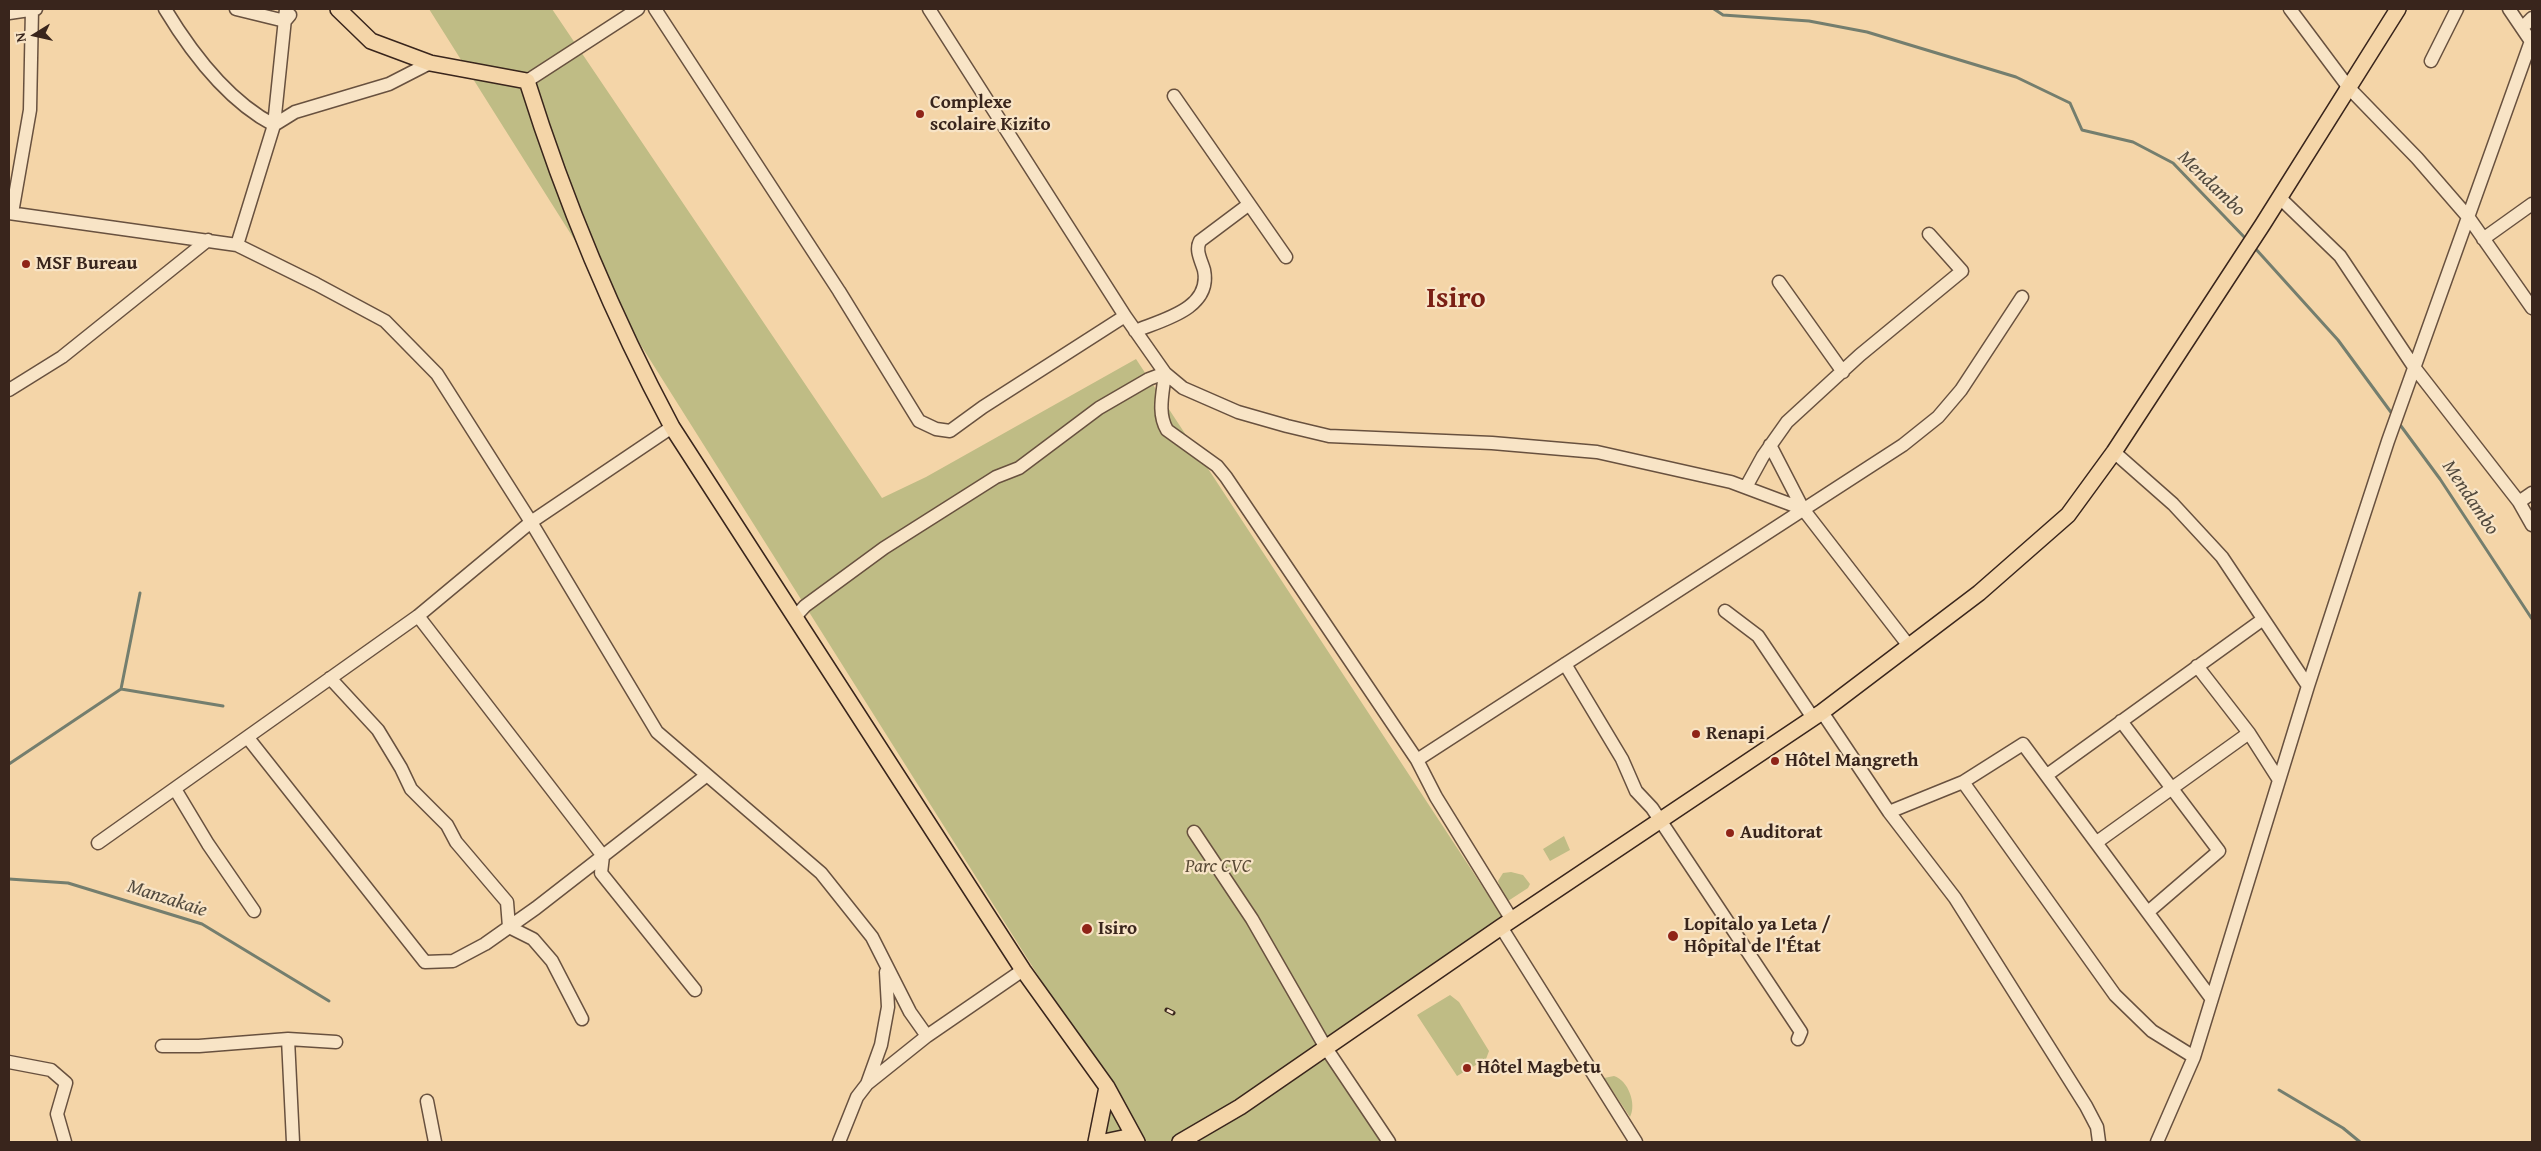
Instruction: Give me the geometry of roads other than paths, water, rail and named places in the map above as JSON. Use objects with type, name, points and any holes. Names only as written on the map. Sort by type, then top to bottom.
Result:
[{"type":"main road","points":[[338,9],[371,41],[430,63],[527,81],[560,182],[596,272],[632,353],[672,427],[1022,970],[1106,1087],[1137,1142]]},
{"type":"main road","points":[[1180,1142],[1240,1108],[1507,924],[1817,715],[1979,593],[2068,515],[2114,452],[2398,9]]},
{"type":"main road","points":[[1096,1142],[1106,1087]]},
{"type":"main road","points":[[1104,1142],[1123,1138],[1137,1142]]},
{"type":"street","points":[[32,9],[30,110],[10,213],[237,245],[385,321],[437,374],[531,522],[657,732],[821,873],[872,937],[885,967],[910,1012],[927,1036]]},
{"type":"street","points":[[9,13],[36,9]]},
{"type":"street","points":[[165,9],[180,34],[219,80],[254,115],[274,126]]},
{"type":"street","points":[[236,9],[286,15],[294,9]]},
{"type":"street","points":[[527,81],[638,9]]},
{"type":"street","points":[[655,9],[839,290],[919,421],[936,429],[950,431],[983,407],[1125,316]]},
{"type":"street","points":[[929,9],[1135,331],[1165,373],[1183,388],[1215,403],[1262,419],[1315,433],[1368,439],[1492,443],[1597,452],[1670,467],[1746,487],[1803,509]]},
{"type":"street","points":[[2431,61],[2457,9]]},
{"type":"street","points":[[2157,1142],[2194,1057],[2308,686],[2388,441],[2532,42],[2509,9]]},
{"type":"street","points":[[2294,10],[2349,88],[2417,158],[2469,218],[2531,305]]},
{"type":"street","points":[[237,245],[274,126],[286,15]]},
{"type":"street","points":[[2522,28],[2532,18]]},
{"type":"street","points":[[274,126],[296,112],[389,84],[430,63]]},
{"type":"street","points":[[1174,96],[1286,257]]},
{"type":"street","points":[[2279,197],[2340,256],[2395,335],[2414,368],[2519,502],[2532,525]]},
{"type":"street","points":[[2483,239],[2532,204]]},
{"type":"street","points":[[1135,331],[1184,311],[1195,302],[1205,283],[1198,251],[1200,240],[1248,205]]},
{"type":"street","points":[[1746,487],[1770,445],[1787,422],[1962,271],[1929,234]]},
{"type":"street","points":[[9,390],[62,357],[208,240]]},
{"type":"street","points":[[1779,282],[1843,372]]},
{"type":"street","points":[[1417,760],[1903,445],[1938,417],[1961,390],[2022,298]]},
{"type":"street","points":[[795,617],[805,606],[884,548],[996,477],[1019,468],[1099,408],[1149,379],[1165,373]]},
{"type":"street","points":[[1165,373],[1161,408],[1162,423],[1167,430],[1217,466],[1226,477],[1417,760],[1507,924],[1636,1142]]},
{"type":"street","points":[[98,843],[418,616],[531,522],[672,427]]},
{"type":"street","points":[[1770,445],[1803,509],[1908,646]]},
{"type":"street","points":[[2114,452],[2173,504],[2222,557],[2262,620],[2308,686]]},
{"type":"street","points":[[2519,502],[2532,493]]},
{"type":"street","points":[[1725,611],[1758,636],[1960,906],[2086,1106],[2097,1127],[2099,1142]]},
{"type":"street","points":[[418,616],[603,856],[602,873],[695,990]]},
{"type":"street","points":[[2047,775],[2262,620]]},
{"type":"street","points":[[1565,664],[1622,759],[1636,791],[1652,808],[1801,1032],[1798,1039]]},
{"type":"street","points":[[2197,666],[2249,733],[2279,780]]},
{"type":"street","points":[[330,678],[378,730],[411,789],[447,825],[456,842],[507,902],[510,927]]},
{"type":"street","points":[[2121,721],[2219,851],[2148,912]]},
{"type":"street","points":[[2097,842],[2249,733]]},
{"type":"street","points":[[248,738],[425,962],[452,962],[485,944],[510,927],[707,775]]},
{"type":"street","points":[[1889,812],[1963,782],[2023,744],[2212,998]]},
{"type":"street","points":[[1963,782],[2115,995],[2152,1031],[2194,1057]]},
{"type":"street","points":[[175,789],[208,844],[254,911]]},
{"type":"street","points":[[1194,832],[1252,919],[1326,1048],[1389,1142]]},
{"type":"street","points":[[510,927],[533,939],[552,961],[582,1019]]},
{"type":"street","points":[[867,1084],[881,1045],[888,1007],[885,967]]},
{"type":"street","points":[[839,1142],[857,1097],[867,1084],[927,1036],[1022,970]]},
{"type":"street","points":[[162,1046],[199,1046],[288,1039],[336,1042]]},
{"type":"street","points":[[288,1039],[293,1142]]},
{"type":"street","points":[[9,1062],[51,1070],[66,1083],[57,1114],[65,1142]]},
{"type":"street","points":[[427,1101],[435,1142]]},
{"type":"waterway","name":"Mendambo","points":[[1714,9],[1723,15],[1809,21],[1867,32],[2016,77],[2070,103],[2082,130],[2133,142],[2173,163],[2248,241]]},
{"type":"waterway","name":"Mendambo","points":[[2254,247],[2338,340],[2393,415]]},
{"type":"waterway","name":"Mendambo","points":[[2398,422],[2440,479],[2532,619]]},
{"type":"waterway","points":[[9,764],[121,689],[140,593]]},
{"type":"waterway","points":[[121,689],[223,706]]},
{"type":"waterway","name":"Manzakaie","points":[[9,879],[68,883],[202,924],[329,1001]]},
{"type":"waterway","points":[[2279,1090],[2343,1128],[2360,1142]]},
{"type":"railway","points":[[1167,1010],[1173,1013]]},
{"type":"place","name":"Complexe scolaire Kizito","points":[[920,114]]},
{"type":"place","name":"MSF Bureau","points":[[26,264]]},
{"type":"place","name":"Renapi","points":[[1696,734]]},
{"type":"place","name":"Hôtel Mangreth","points":[[1775,761]]},
{"type":"place","name":"Auditorat","points":[[1730,833]]},
{"type":"place","name":"Isiro","points":[[1087,929]]},
{"type":"place","name":"Lopitalo ya Leta / Hôpital de l'État","points":[[1673,936]]},
{"type":"place","name":"Hôtel Magbetu","points":[[1467,1068]]},
{"type":"district","name":"Isiro","points":[[1456,300]]},
{"type":"park label","name":"Parc CVC","points":[[1218,867]]}]
